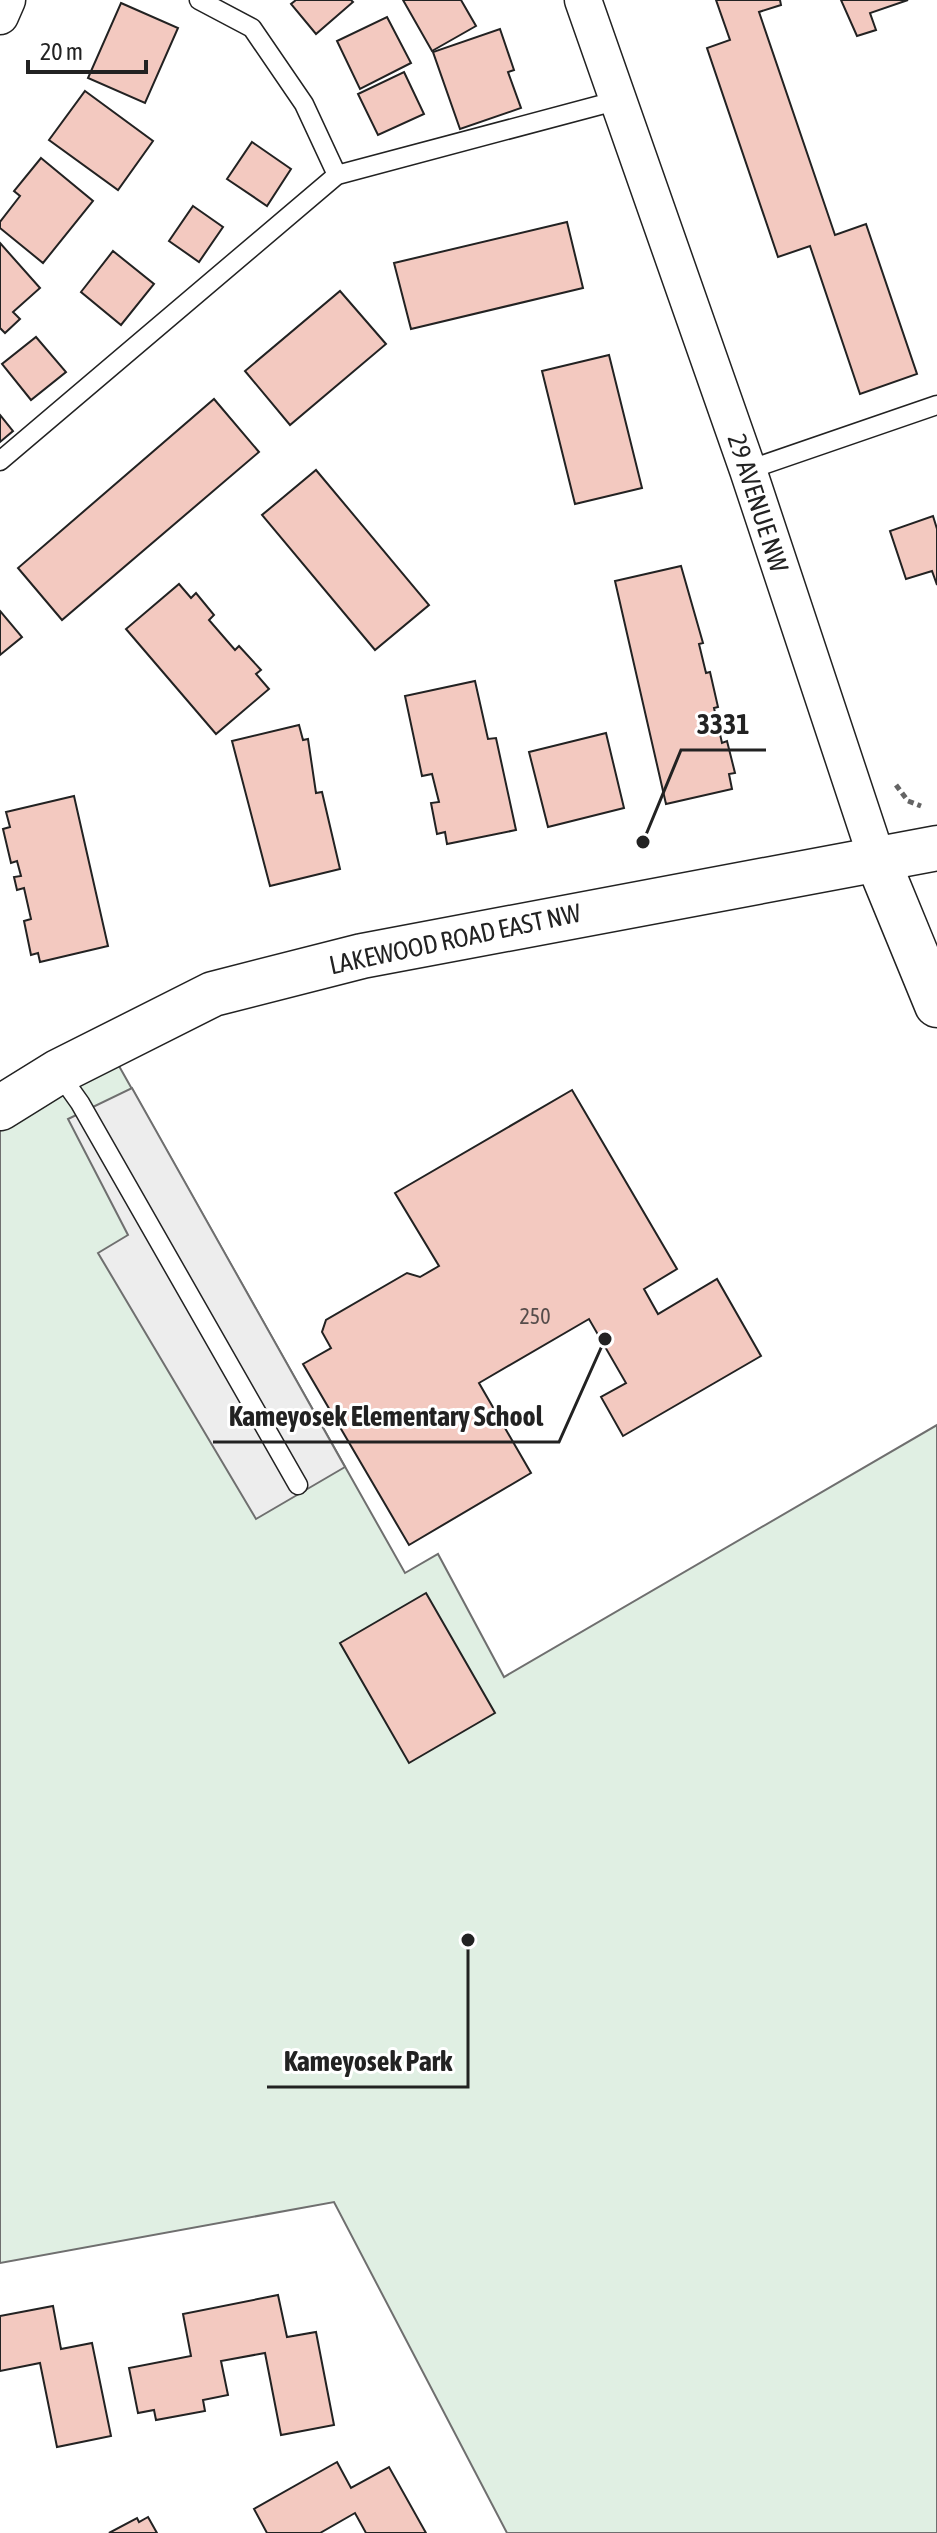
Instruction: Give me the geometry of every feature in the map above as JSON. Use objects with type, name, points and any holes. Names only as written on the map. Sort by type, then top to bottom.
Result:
[{"type":"street","points":[[0,16],[7,0]]},
{"type":"street","name":"29 AVENUE NW","points":[[583,0],[748,470],[877,859],[937,1005]]},
{"type":"street","name":"LAKEWOOD ROAD EAST NW","points":[[0,1108],[58,1072],[213,994],[362,956],[937,848]]},
{"type":"lane","points":[[199,0],[252,28],[304,104],[337,175]]},
{"type":"lane","points":[[0,461],[337,175],[619,100]]},
{"type":"lane","points":[[748,470],[937,405]]},
{"type":"lane","points":[[58,1072],[80,1103],[298,1485]]},
{"type":"green space","points":[[119,1066],[405,1573],[438,1554],[504,1677],[937,1425],[937,2533],[507,2533],[334,2202],[0,2263],[0,1131],[37,1101]]},
{"type":"shaded area","points":[[132,1088],[345,1467],[256,1519],[98,1253],[128,1235],[68,1119]]},
{"type":"building","points":[[296,0],[353,2],[316,34],[291,4]]},
{"type":"building","points":[[403,0],[461,0],[476,26],[432,51]]},
{"type":"building","points":[[716,0],[780,0],[781,5],[759,12],[835,235],[866,224],[917,374],[860,394],[810,246],[778,257],[707,48],[730,40]]},
{"type":"building","points":[[841,0],[908,0],[870,13],[876,30],[857,36]]},
{"type":"building","points":[[121,3],[178,28],[145,103],[88,78]]},
{"type":"building","points":[[387,17],[411,63],[360,89],[337,41]]},
{"type":"building","points":[[500,29],[514,70],[508,72],[521,108],[460,129],[433,52]]},
{"type":"building","points":[[404,72],[424,114],[378,135],[358,94]]},
{"type":"building","points":[[85,91],[153,141],[118,190],[49,140]]},
{"type":"building","points":[[252,142],[291,169],[267,206],[227,179]]},
{"type":"building","points":[[41,158],[93,201],[43,263],[0,228],[0,222],[20,196],[14,191]]},
{"type":"building","points":[[193,206],[223,227],[199,262],[169,241]]},
{"type":"building","points":[[567,222],[583,288],[411,329],[394,263]]},
{"type":"building","points":[[0,243],[40,288],[13,312],[20,319],[5,333],[0,328]]},
{"type":"building","points":[[113,251],[154,284],[121,325],[81,292]]},
{"type":"building","points":[[340,291],[386,344],[290,425],[245,371]]},
{"type":"building","points":[[36,337],[66,372],[31,400],[2,364]]},
{"type":"building","points":[[609,355],[642,488],[575,504],[542,371]]},
{"type":"building","points":[[214,399],[259,452],[62,620],[18,568]]},
{"type":"building","points":[[0,415],[13,431],[0,442]]},
{"type":"building","points":[[316,470],[429,605],[375,650],[262,515]]},
{"type":"building","points":[[933,516],[937,529],[937,585],[932,571],[906,579],[890,531]]},
{"type":"building","points":[[681,566],[703,643],[699,644],[706,673],[710,672],[722,743],[727,741],[735,773],[729,774],[732,789],[666,804],[615,581]]},
{"type":"building","points":[[179,584],[191,598],[196,593],[214,615],[209,620],[235,650],[239,646],[261,670],[256,674],[269,689],[216,734],[126,629]]},
{"type":"building","points":[[0,611],[22,637],[0,655]]},
{"type":"building","points":[[475,681],[488,739],[496,738],[516,830],[447,844],[445,832],[437,834],[431,803],[439,802],[432,774],[422,776],[405,696]]},
{"type":"building","points":[[299,725],[303,740],[308,739],[316,793],[322,792],[340,869],[270,886],[232,741]]},
{"type":"building","points":[[606,733],[624,808],[548,827],[529,752]]},
{"type":"building","points":[[74,796],[108,946],[40,962],[38,953],[31,955],[24,921],[31,919],[24,888],[17,890],[14,877],[21,876],[17,861],[11,863],[3,829],[10,827],[6,812]]},
{"type":"building","points":[[572,1090],[677,1269],[644,1289],[658,1314],[717,1279],[761,1356],[623,1436],[601,1397],[626,1383],[589,1319],[479,1383],[531,1473],[409,1545],[303,1364],[331,1348],[322,1332],[326,1320],[407,1273],[420,1277],[439,1266],[395,1193]]},
{"type":"building","points":[[426,1593],[495,1713],[409,1763],[340,1643]]},
{"type":"building","points":[[278,2295],[287,2337],[316,2332],[334,2425],[281,2435],[265,2353],[221,2361],[228,2395],[203,2400],[205,2411],[156,2420],[154,2410],[138,2413],[129,2368],[191,2356],[183,2314]]},
{"type":"building","points":[[53,2306],[61,2349],[92,2343],[111,2436],[57,2447],[40,2363],[0,2371],[0,2316]]},
{"type":"building","points":[[337,2462],[351,2488],[389,2467],[426,2533],[366,2533],[355,2513],[320,2533],[267,2533],[254,2509]]},
{"type":"building","points":[[148,2517],[157,2533],[109,2533],[137,2518],[139,2522]]},
{"type":"place","name":"3331","points":[[643,842]]},
{"type":"place","name":"Kameyosek Elementary School","points":[[605,1339]]},
{"type":"place","name":"Kameyosek Park","points":[[468,1940]]}]
